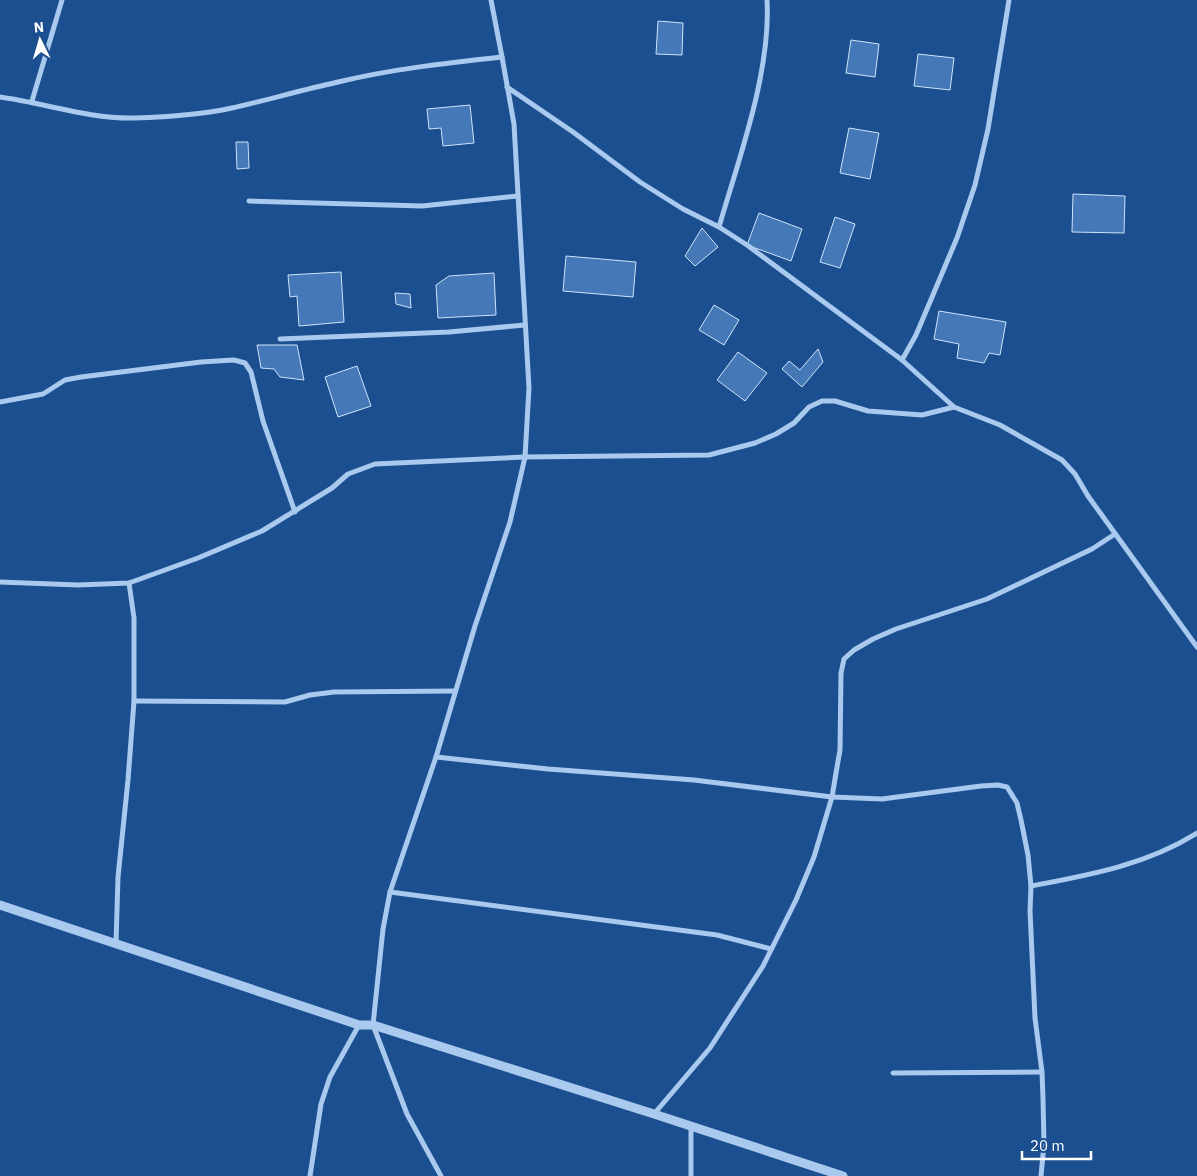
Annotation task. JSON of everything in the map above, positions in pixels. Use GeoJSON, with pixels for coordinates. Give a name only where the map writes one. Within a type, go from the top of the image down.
{"type":"FeatureCollection","features":[{"type":"Feature","properties":{"kind":"street"},"geometry":{"type":"LineString","coordinates":[[32,101],[62,0]]}},
{"type":"Feature","properties":{"kind":"street"},"geometry":{"type":"LineString","coordinates":[[441,1176],[407,1114],[372,1026],[383,929],[390,892],[436,757],[475,626],[510,522],[525,457],[529,388],[514,124],[491,0]]}},
{"type":"Feature","properties":{"kind":"street"},"geometry":{"type":"LineString","coordinates":[[719,226],[761,73],[767,32],[767,0]]}},
{"type":"Feature","properties":{"kind":"street"},"geometry":{"type":"LineString","coordinates":[[902,360],[916,335],[957,238],[975,185],[988,129],[1009,0]]}},
{"type":"Feature","properties":{"kind":"street"},"geometry":{"type":"LineString","coordinates":[[0,97],[32,101],[81,113],[132,118],[186,116],[231,108],[358,78],[423,66],[502,57]]}},
{"type":"Feature","properties":{"kind":"street"},"geometry":{"type":"LineString","coordinates":[[507,87],[573,132],[640,182],[683,209],[719,226],[794,279],[902,360],[954,408],[1000,424],[1062,460],[1075,474],[1088,496],[1197,647]]}},
{"type":"Feature","properties":{"kind":"street"},"geometry":{"type":"LineString","coordinates":[[249,201],[422,206],[518,196]]}},
{"type":"Feature","properties":{"kind":"street"},"geometry":{"type":"LineString","coordinates":[[280,339],[449,332],[525,325]]}},
{"type":"Feature","properties":{"kind":"street"},"geometry":{"type":"LineString","coordinates":[[0,402],[43,394],[65,380],[81,377],[201,362],[234,360],[245,363],[251,372],[263,421],[294,512]]}},
{"type":"Feature","properties":{"kind":"street"},"geometry":{"type":"LineString","coordinates":[[0,582],[78,585],[129,583],[198,558],[262,531],[332,488],[348,474],[375,464],[525,457],[709,455],[755,443],[776,434],[794,423],[809,408],[822,401],[834,401],[868,411],[922,415],[954,408]]}},
{"type":"Feature","properties":{"kind":"street"},"geometry":{"type":"LineString","coordinates":[[654,1114],[710,1048],[763,966],[796,900],[814,857],[832,796],[840,750],[841,674],[844,659],[854,650],[896,629],[987,599],[1092,549],[1115,534]]}},
{"type":"Feature","properties":{"kind":"street"},"geometry":{"type":"LineString","coordinates":[[116,943],[118,877],[134,701],[134,618],[129,583]]}},
{"type":"Feature","properties":{"kind":"street"},"geometry":{"type":"LineString","coordinates":[[134,701],[285,702],[310,695],[334,692],[455,691]]}},
{"type":"Feature","properties":{"kind":"street"},"geometry":{"type":"LineString","coordinates":[[436,757],[558,770],[694,780],[832,796],[882,799],[980,786],[998,785],[1007,787],[1017,803],[1028,855],[1031,886],[1030,911],[1035,1018],[1042,1072],[1044,1144],[1041,1176]]}},
{"type":"Feature","properties":{"kind":"street"},"geometry":{"type":"LineString","coordinates":[[1031,886],[1114,869],[1176,846],[1197,833]]}},
{"type":"Feature","properties":{"kind":"street"},"geometry":{"type":"LineString","coordinates":[[390,892],[717,935],[772,949]]}},
{"type":"Feature","properties":{"kind":"street"},"geometry":{"type":"LineString","coordinates":[[0,904],[358,1025],[372,1026],[654,1114],[843,1176]]}},
{"type":"Feature","properties":{"kind":"street"},"geometry":{"type":"LineString","coordinates":[[310,1176],[321,1104],[330,1077],[358,1025]]}},
{"type":"Feature","properties":{"kind":"street"},"geometry":{"type":"LineString","coordinates":[[893,1073],[1042,1072]]}},
{"type":"Feature","properties":{"kind":"street"},"geometry":{"type":"LineString","coordinates":[[691,1126],[691,1176]]}},
{"type":"Feature","properties":{"kind":"building"},"geometry":{"type":"Polygon","coordinates":[[[658,21],[683,23],[682,55],[656,54],[658,21]]]}},
{"type":"Feature","properties":{"kind":"building"},"geometry":{"type":"Polygon","coordinates":[[[851,40],[879,44],[875,77],[846,73],[851,40]]]}},
{"type":"Feature","properties":{"kind":"building"},"geometry":{"type":"Polygon","coordinates":[[[918,54],[954,58],[950,90],[914,86],[918,54]]]}},
{"type":"Feature","properties":{"kind":"building"},"geometry":{"type":"Polygon","coordinates":[[[470,105],[474,143],[443,146],[441,128],[429,129],[427,109],[470,105]]]}},
{"type":"Feature","properties":{"kind":"building"},"geometry":{"type":"Polygon","coordinates":[[[849,128],[879,133],[870,179],[840,173],[849,128]]]}},
{"type":"Feature","properties":{"kind":"building"},"geometry":{"type":"Polygon","coordinates":[[[236,142],[248,142],[249,168],[237,169],[236,142]]]}},
{"type":"Feature","properties":{"kind":"building"},"geometry":{"type":"Polygon","coordinates":[[[1073,194],[1125,196],[1124,233],[1072,232],[1073,194]]]}},
{"type":"Feature","properties":{"kind":"building"},"geometry":{"type":"Polygon","coordinates":[[[759,213],[802,229],[791,261],[747,245],[759,213]]]}},
{"type":"Feature","properties":{"kind":"building"},"geometry":{"type":"Polygon","coordinates":[[[835,217],[855,224],[840,268],[820,262],[835,217]]]}},
{"type":"Feature","properties":{"kind":"building"},"geometry":{"type":"Polygon","coordinates":[[[702,228],[718,247],[695,266],[685,256],[702,228]]]}},
{"type":"Feature","properties":{"kind":"building"},"geometry":{"type":"Polygon","coordinates":[[[566,256],[636,262],[633,297],[563,291],[566,256]]]}},
{"type":"Feature","properties":{"kind":"building"},"geometry":{"type":"Polygon","coordinates":[[[341,272],[344,322],[299,326],[297,296],[290,297],[288,275],[341,272]]]}},
{"type":"Feature","properties":{"kind":"building"},"geometry":{"type":"Polygon","coordinates":[[[494,273],[496,315],[438,318],[436,285],[449,276],[494,273]]]}},
{"type":"Feature","properties":{"kind":"building"},"geometry":{"type":"Polygon","coordinates":[[[395,293],[410,294],[411,308],[396,304],[395,293]]]}},
{"type":"Feature","properties":{"kind":"building"},"geometry":{"type":"Polygon","coordinates":[[[714,305],[739,320],[724,345],[699,330],[714,305]]]}},
{"type":"Feature","properties":{"kind":"building"},"geometry":{"type":"Polygon","coordinates":[[[939,311],[1006,322],[1000,355],[989,353],[984,363],[957,358],[959,344],[934,339],[939,311]]]}},
{"type":"Feature","properties":{"kind":"building"},"geometry":{"type":"Polygon","coordinates":[[[257,345],[297,345],[304,380],[280,377],[274,369],[261,368],[257,345]]]}},
{"type":"Feature","properties":{"kind":"building"},"geometry":{"type":"Polygon","coordinates":[[[818,349],[823,362],[802,387],[782,369],[789,361],[800,370],[818,349]]]}},
{"type":"Feature","properties":{"kind":"building"},"geometry":{"type":"Polygon","coordinates":[[[738,352],[767,373],[745,401],[717,380],[738,352]]]}},
{"type":"Feature","properties":{"kind":"building"},"geometry":{"type":"Polygon","coordinates":[[[357,366],[371,406],[338,417],[325,377],[357,366]]]}}]}
